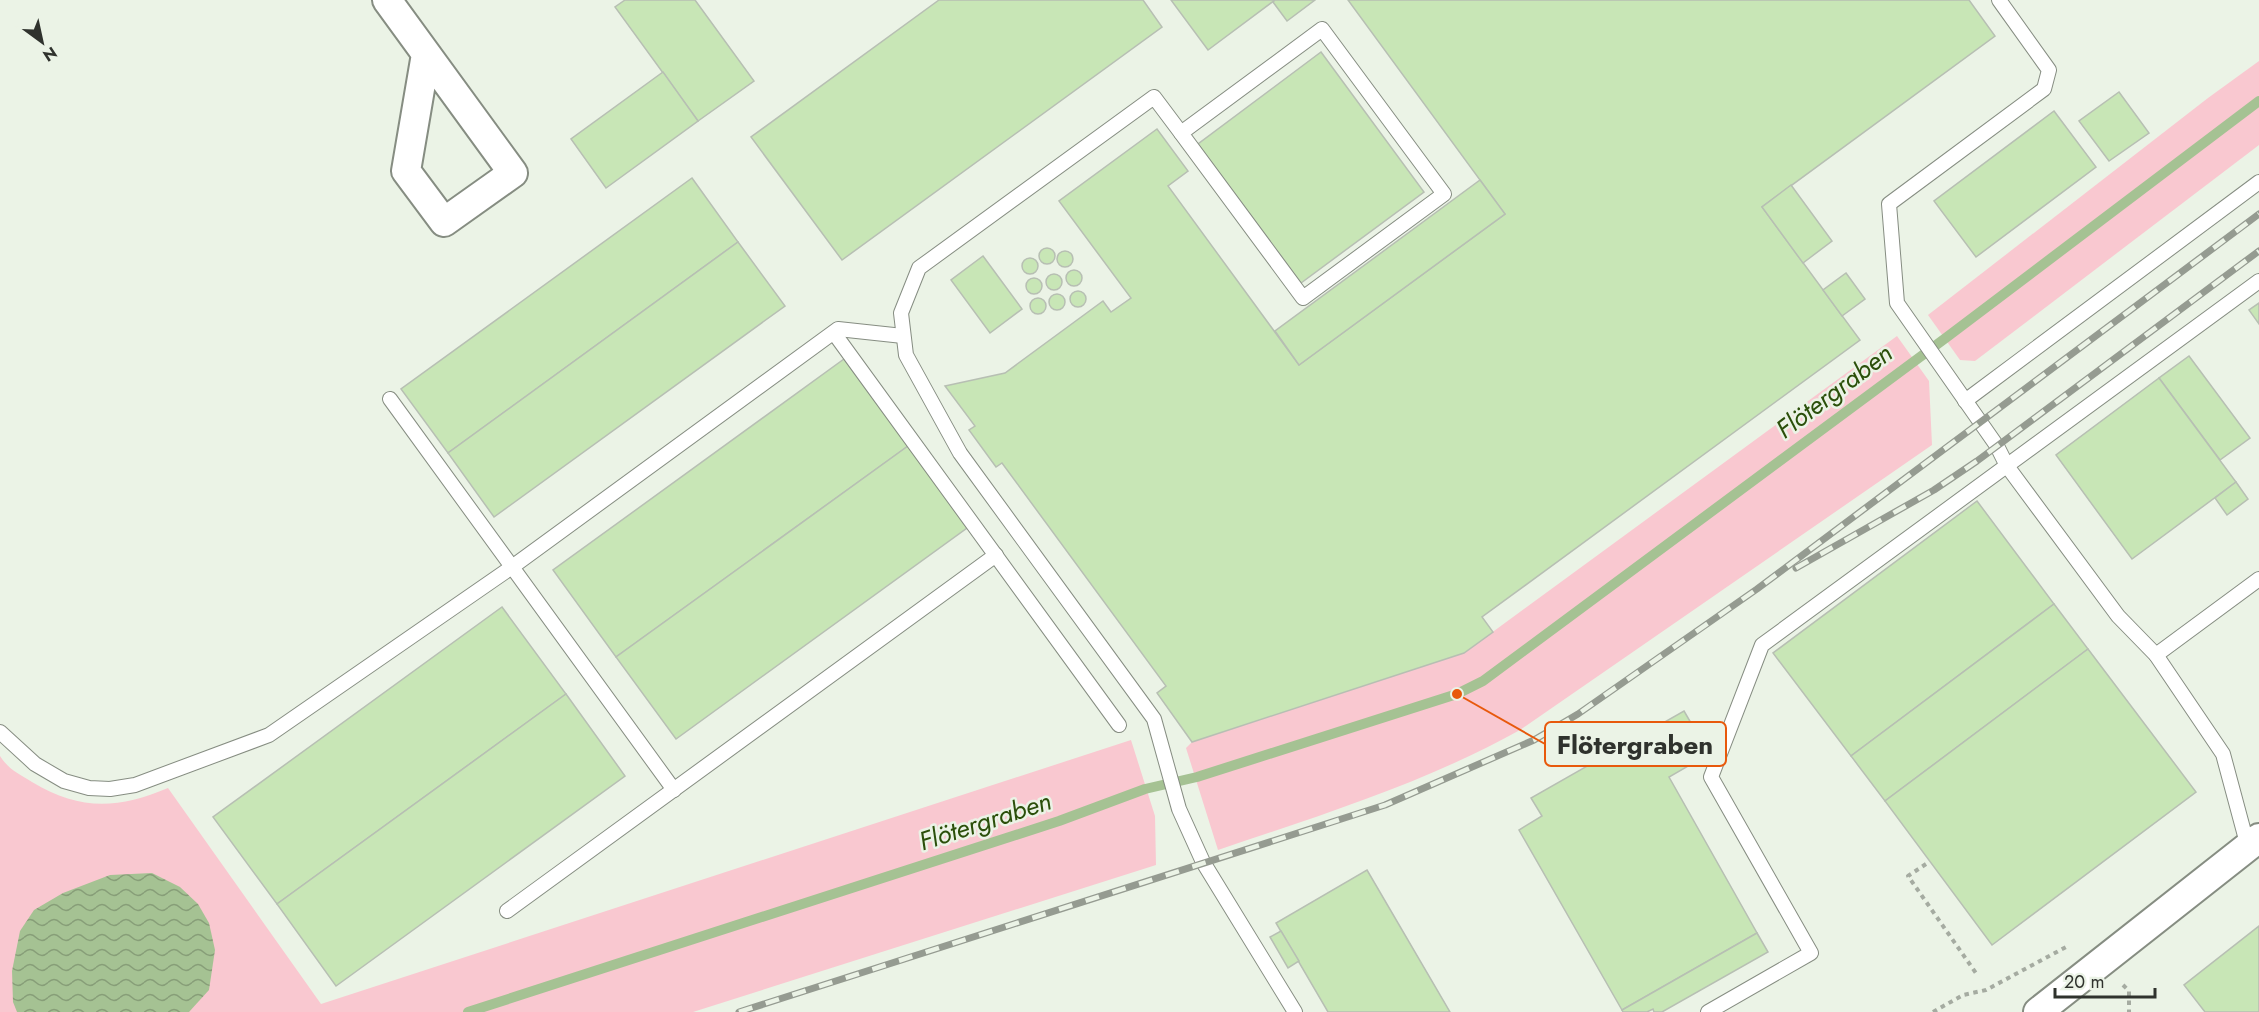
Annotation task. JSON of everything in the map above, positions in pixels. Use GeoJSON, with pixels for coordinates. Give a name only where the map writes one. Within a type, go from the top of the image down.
{"type":"FeatureCollection","features":[{"type":"Feature","properties":{"kind":"street"},"geometry":{"type":"LineString","coordinates":[[387,0],[513,172],[444,222],[406,171],[426,54]]}},
{"type":"Feature","properties":{"kind":"street"},"geometry":{"type":"LineString","coordinates":[[2043,1011],[2254,843]]}},
{"type":"Feature","properties":{"kind":"lane"},"geometry":{"type":"LineString","coordinates":[[1999,0],[2049,70],[2044,89],[1889,204],[1898,303],[2007,466],[2118,616],[2156,655],[2223,754],[2254,843]]}},
{"type":"Feature","properties":{"kind":"lane"},"geometry":{"type":"LineString","coordinates":[[1181,133],[1322,29],[1444,194],[1303,298],[1154,97],[919,268],[901,313],[903,336],[906,355],[960,453],[1154,719],[1179,809],[1203,862],[1295,1012]]}},
{"type":"Feature","properties":{"kind":"lane"},"geometry":{"type":"LineString","coordinates":[[1965,400],[2259,182]]}},
{"type":"Feature","properties":{"kind":"lane"},"geometry":{"type":"LineString","coordinates":[[1708,1012],[1811,953],[1711,777],[1762,645],[2259,281]]}},
{"type":"Feature","properties":{"kind":"lane"},"geometry":{"type":"LineString","coordinates":[[0,732],[35,764],[64,781],[89,788],[110,789],[135,785],[269,735],[512,567],[838,329],[903,336]]}},
{"type":"Feature","properties":{"kind":"lane"},"geometry":{"type":"LineString","coordinates":[[834,333],[1119,725]]}},
{"type":"Feature","properties":{"kind":"lane"},"geometry":{"type":"LineString","coordinates":[[390,399],[674,790]]}},
{"type":"Feature","properties":{"kind":"lane"},"geometry":{"type":"LineString","coordinates":[[507,910],[996,555]]}},
{"type":"Feature","properties":{"kind":"lane"},"geometry":{"type":"LineString","coordinates":[[2156,655],[2259,579]]}},
{"type":"Feature","properties":{"kind":"path"},"geometry":{"type":"LineString","coordinates":[[1926,864],[1908,876],[1978,976]]}},
{"type":"Feature","properties":{"kind":"path"},"geometry":{"type":"LineString","coordinates":[[1933,1012],[1963,994],[1986,990],[2056,951],[2077,944],[2086,943],[2092,947],[2103,962]]}},
{"type":"Feature","properties":{"kind":"shaded area"},"geometry":{"type":"Polygon","coordinates":[[[2259,61],[2259,145],[1975,361],[1960,360],[1928,315],[2259,61]]]}},
{"type":"Feature","properties":{"kind":"shaded area"},"geometry":{"type":"Polygon","coordinates":[[[1897,336],[1929,381],[1932,445],[1520,730],[1410,782],[1334,811],[1218,850],[1186,748],[1192,742],[1464,653],[1897,336]]]}},
{"type":"Feature","properties":{"kind":"shaded area"},"geometry":{"type":"Polygon","coordinates":[[[1131,740],[1155,816],[1156,865],[693,1012],[0,1012],[0,756],[10,768],[32,782],[66,798],[83,802],[116,803],[168,788],[321,1004],[1131,740]]]}},
{"type":"Feature","properties":{"kind":"water"},"geometry":{"type":"Polygon","coordinates":[[[152,873],[180,887],[198,904],[209,923],[215,950],[209,990],[189,1012],[17,1012],[13,1002],[12,971],[20,931],[34,910],[63,893],[110,875],[152,873]]]}},
{"type":"Feature","properties":{"kind":"building"},"geometry":{"type":"Polygon","coordinates":[[[625,0],[695,0],[754,81],[698,121],[615,7],[625,0]]]}},
{"type":"Feature","properties":{"kind":"building"},"geometry":{"type":"Polygon","coordinates":[[[939,0],[1143,0],[1162,27],[842,260],[751,137],[939,0]]]}},
{"type":"Feature","properties":{"kind":"building"},"geometry":{"type":"Polygon","coordinates":[[[1171,0],[1275,0],[1208,50],[1171,0]]]}},
{"type":"Feature","properties":{"kind":"building"},"geometry":{"type":"Polygon","coordinates":[[[1275,0],[1315,0],[1287,21],[1273,2],[1275,0]]]}},
{"type":"Feature","properties":{"kind":"building"},"geometry":{"type":"Polygon","coordinates":[[[1348,0],[1969,0],[1995,36],[1762,207],[1860,340],[1482,617],[1493,632],[1464,653],[1192,742],[1157,693],[1166,686],[1002,463],[996,467],[969,430],[975,426],[945,386],[1005,373],[1103,301],[1111,312],[1131,298],[1059,201],[1157,129],[1188,171],[1168,186],[1299,365],[1505,214],[1348,0]]]}},
{"type":"Feature","properties":{"kind":"building"},"geometry":{"type":"Polygon","coordinates":[[[1321,52],[1424,192],[1301,283],[1198,144],[1321,52]]]}},
{"type":"Feature","properties":{"kind":"building"},"geometry":{"type":"Polygon","coordinates":[[[663,72],[698,121],[606,188],[571,139],[663,72]]]}},
{"type":"Feature","properties":{"kind":"building"},"geometry":{"type":"Polygon","coordinates":[[[2119,92],[2149,133],[2109,161],[2079,121],[2119,92]]]}},
{"type":"Feature","properties":{"kind":"building"},"geometry":{"type":"Polygon","coordinates":[[[2054,111],[2096,167],[1976,257],[1934,201],[2054,111]]]}},
{"type":"Feature","properties":{"kind":"building"},"geometry":{"type":"Polygon","coordinates":[[[692,178],[738,242],[448,453],[401,389],[692,178]]]}},
{"type":"Feature","properties":{"kind":"building"},"geometry":{"type":"Polygon","coordinates":[[[1480,180],[1505,214],[1299,365],[1275,331],[1480,180]]]}},
{"type":"Feature","properties":{"kind":"building"},"geometry":{"type":"Polygon","coordinates":[[[1791,185],[1832,241],[1803,263],[1762,207],[1791,185]]]}},
{"type":"Feature","properties":{"kind":"building"},"geometry":{"type":"Polygon","coordinates":[[[738,242],[785,306],[494,517],[448,453],[738,242]]]}},
{"type":"Feature","properties":{"kind":"building"},"geometry":{"type":"Polygon","coordinates":[[[1047,248],[1055,256],[1047,264],[1039,256],[1047,248]]]}},
{"type":"Feature","properties":{"kind":"building"},"geometry":{"type":"Polygon","coordinates":[[[1065,251],[1073,259],[1065,267],[1057,259],[1065,251]]]}},
{"type":"Feature","properties":{"kind":"building"},"geometry":{"type":"Polygon","coordinates":[[[983,256],[1022,309],[990,333],[951,280],[983,256]]]}},
{"type":"Feature","properties":{"kind":"building"},"geometry":{"type":"Polygon","coordinates":[[[1030,258],[1036,260],[1038,266],[1036,272],[1030,274],[1024,272],[1022,266],[1024,260],[1030,258]]]}},
{"type":"Feature","properties":{"kind":"building"},"geometry":{"type":"Polygon","coordinates":[[[1074,270],[1080,272],[1082,278],[1080,284],[1074,286],[1068,284],[1066,278],[1068,272],[1074,270]]]}},
{"type":"Feature","properties":{"kind":"building"},"geometry":{"type":"Polygon","coordinates":[[[1846,273],[1865,299],[1842,316],[1823,290],[1846,273]]]}},
{"type":"Feature","properties":{"kind":"building"},"geometry":{"type":"Polygon","coordinates":[[[1054,274],[1062,282],[1054,290],[1046,282],[1054,274]]]}},
{"type":"Feature","properties":{"kind":"building"},"geometry":{"type":"Polygon","coordinates":[[[1034,278],[1042,286],[1034,294],[1026,286],[1034,278]]]}},
{"type":"Feature","properties":{"kind":"building"},"geometry":{"type":"Polygon","coordinates":[[[1078,291],[1086,299],[1078,307],[1070,299],[1078,291]]]}},
{"type":"Feature","properties":{"kind":"building"},"geometry":{"type":"Polygon","coordinates":[[[1057,294],[1065,302],[1057,310],[1049,302],[1057,294]]]}},
{"type":"Feature","properties":{"kind":"building"},"geometry":{"type":"Polygon","coordinates":[[[1038,298],[1046,306],[1038,314],[1030,306],[1038,298]]]}},
{"type":"Feature","properties":{"kind":"building"},"geometry":{"type":"Polygon","coordinates":[[[2259,303],[2259,324],[2249,310],[2259,303]]]}},
{"type":"Feature","properties":{"kind":"building"},"geometry":{"type":"Polygon","coordinates":[[[2189,356],[2250,438],[2220,460],[2159,378],[2189,356]]]}},
{"type":"Feature","properties":{"kind":"building"},"geometry":{"type":"Polygon","coordinates":[[[844,359],[908,446],[616,657],[553,570],[844,359]]]}},
{"type":"Feature","properties":{"kind":"building"},"geometry":{"type":"Polygon","coordinates":[[[2159,378],[2236,482],[2132,559],[2056,455],[2159,378]]]}},
{"type":"Feature","properties":{"kind":"building"},"geometry":{"type":"Polygon","coordinates":[[[908,446],[967,528],[676,739],[616,657],[908,446]]]}},
{"type":"Feature","properties":{"kind":"building"},"geometry":{"type":"Polygon","coordinates":[[[2236,482],[2248,499],[2227,515],[2215,498],[2236,482]]]}},
{"type":"Feature","properties":{"kind":"building"},"geometry":{"type":"Polygon","coordinates":[[[1977,501],[2054,604],[1851,756],[1773,653],[1977,501]]]}},
{"type":"Feature","properties":{"kind":"building"},"geometry":{"type":"Polygon","coordinates":[[[2054,604],[2088,649],[1885,801],[1851,756],[2054,604]]]}},
{"type":"Feature","properties":{"kind":"building"},"geometry":{"type":"Polygon","coordinates":[[[502,607],[566,694],[277,904],[213,817],[502,607]]]}},
{"type":"Feature","properties":{"kind":"building"},"geometry":{"type":"Polygon","coordinates":[[[2088,649],[2196,792],[1992,945],[1885,801],[2088,649]]]}},
{"type":"Feature","properties":{"kind":"building"},"geometry":{"type":"Polygon","coordinates":[[[566,694],[625,776],[336,986],[277,904],[566,694]]]}},
{"type":"Feature","properties":{"kind":"building"},"geometry":{"type":"Polygon","coordinates":[[[1684,711],[1709,754],[1669,777],[1757,933],[1622,1010],[1519,830],[1542,816],[1531,798],[1684,711]]]}},
{"type":"Feature","properties":{"kind":"building"},"geometry":{"type":"Polygon","coordinates":[[[1367,870],[1450,1012],[1328,1012],[1276,923],[1367,870]]]}},
{"type":"Feature","properties":{"kind":"building"},"geometry":{"type":"Polygon","coordinates":[[[2259,926],[2259,1012],[2205,1012],[2184,985],[2259,926]]]}},
{"type":"Feature","properties":{"kind":"building"},"geometry":{"type":"Polygon","coordinates":[[[1281,931],[1299,961],[1288,968],[1270,937],[1281,931]]]}},
{"type":"Feature","properties":{"kind":"building"},"geometry":{"type":"Polygon","coordinates":[[[1757,933],[1768,952],[1662,1012],[1654,1012],[1653,1009],[1647,1012],[1623,1012],[1622,1010],[1757,933]]]}},
{"type":"Feature","properties":{"kind":"waterway","name":"Flötergraben"},"geometry":{"type":"LineString","coordinates":[[468,1012],[1059,821],[1145,789],[1197,777],[1457,694],[1483,681],[1947,337],[2259,101]]}},
{"type":"Feature","properties":{"kind":"railway"},"geometry":{"type":"LineString","coordinates":[[739,1012],[1385,805],[1534,740],[1578,714],[1757,589],[2259,214]]}},
{"type":"Feature","properties":{"kind":"railway"},"geometry":{"type":"LineString","coordinates":[[1796,568],[1934,490],[1977,461],[2259,251]]}},
{"type":"Feature","properties":{"kind":"place","name":"Flötergraben"},"geometry":{"type":"Point","coordinates":[1457,694]}}]}
